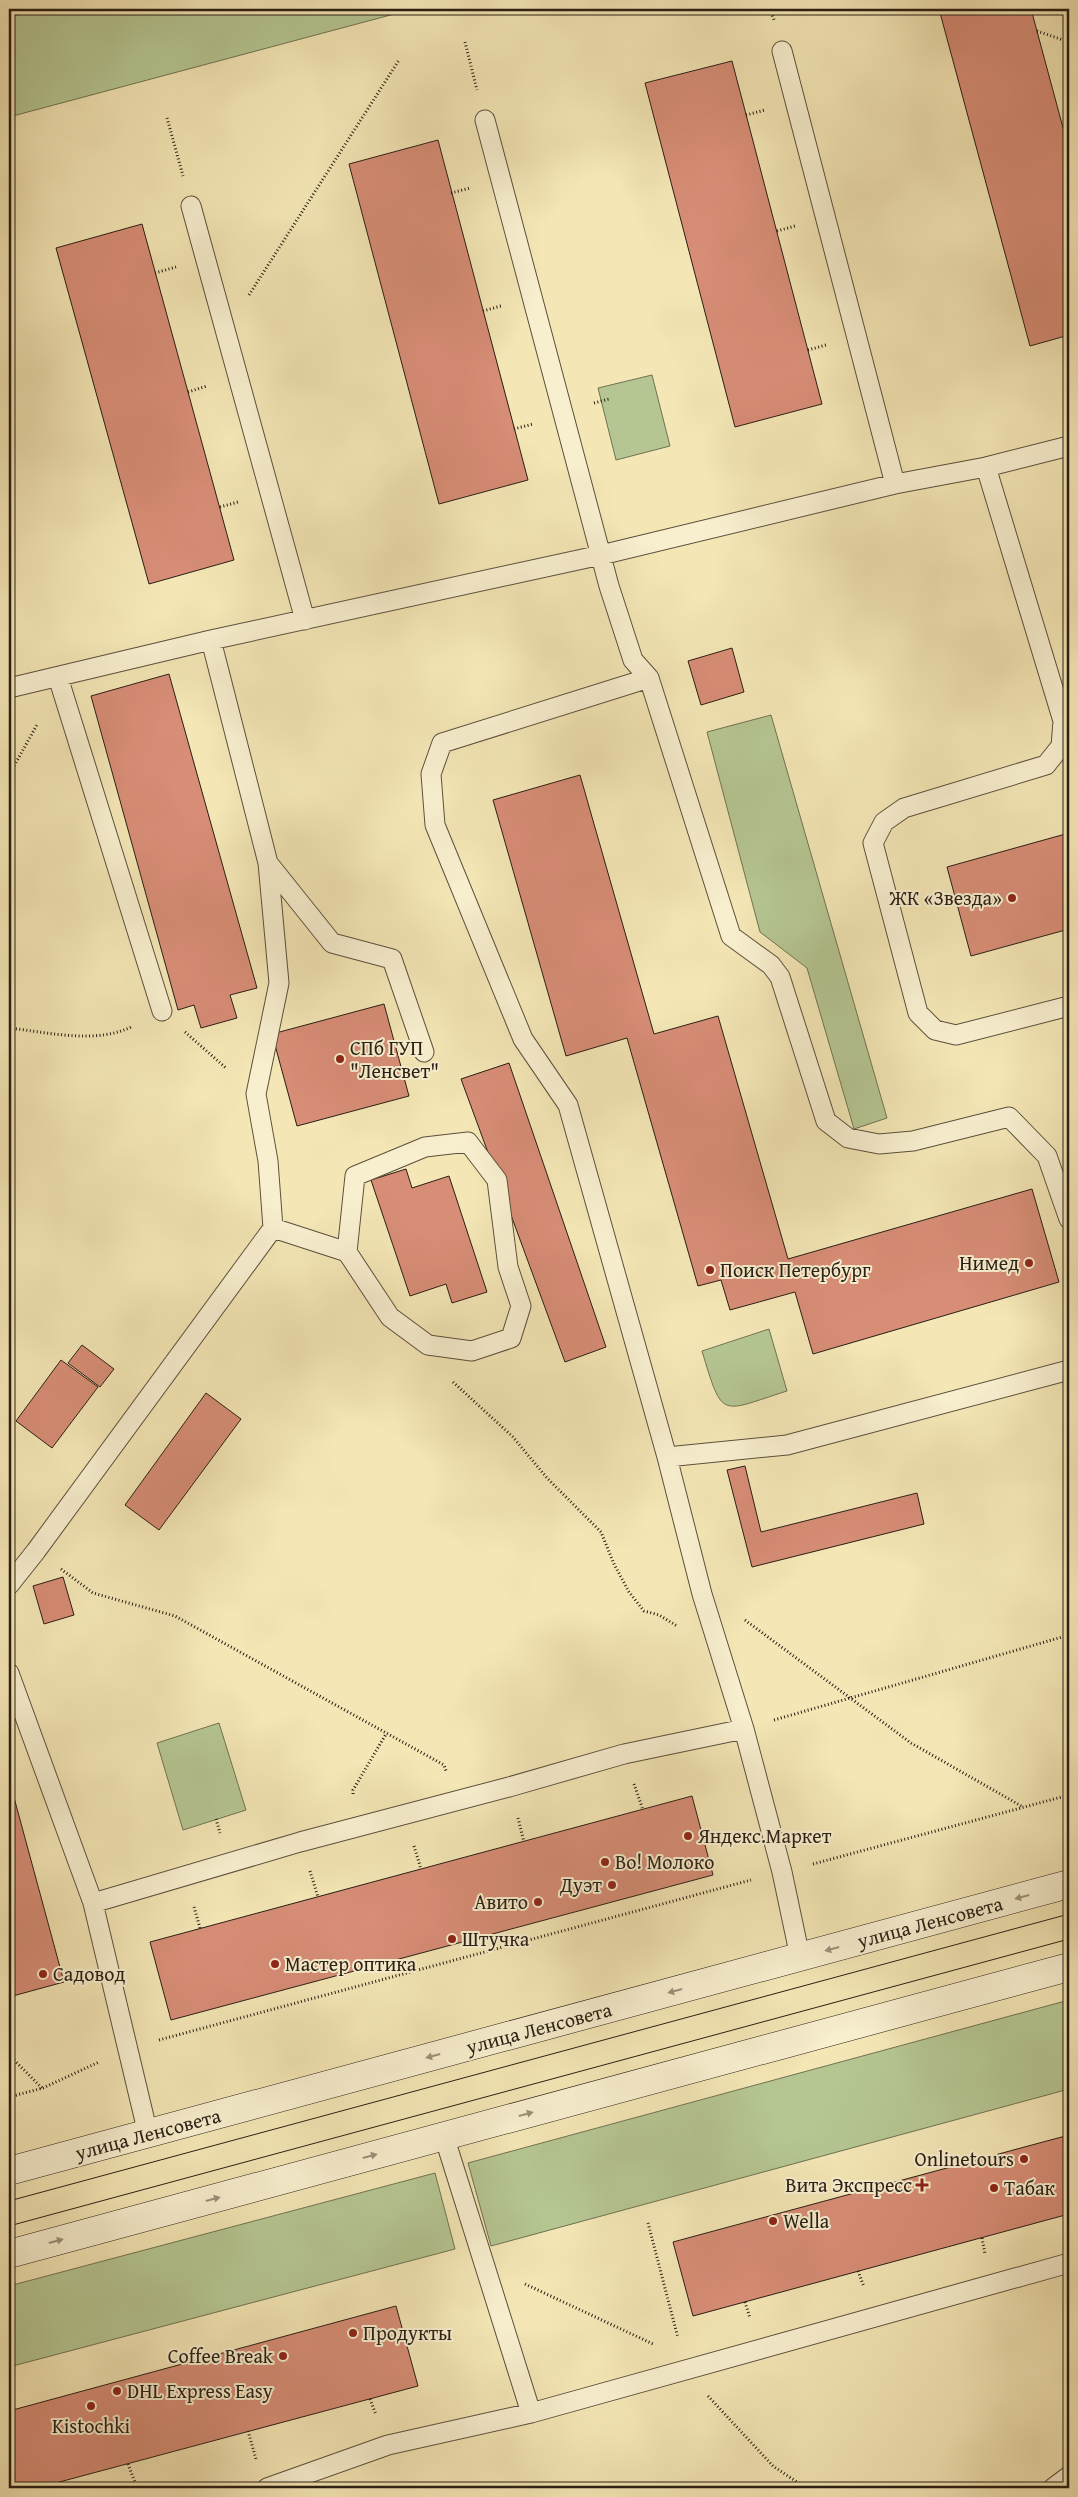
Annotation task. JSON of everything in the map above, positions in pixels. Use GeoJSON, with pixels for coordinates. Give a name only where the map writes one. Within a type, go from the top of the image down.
{"type":"FeatureCollection","features":[{"type":"Feature","properties":{"kind":"street","name":"улица Ленсовета"},"geometry":{"type":"LineString","coordinates":[[9,2171],[1069,1884]]}},
{"type":"Feature","properties":{"kind":"street"},"geometry":{"type":"LineString","coordinates":[[9,2254],[1069,1967]]}},
{"type":"Feature","properties":{"kind":"lane"},"geometry":{"type":"LineString","coordinates":[[782,51],[895,484]]}},
{"type":"Feature","properties":{"kind":"lane"},"geometry":{"type":"LineString","coordinates":[[485,120],[600,555],[633,660],[649,678],[730,936],[771,965],[780,977],[826,1121],[848,1138],[879,1144],[913,1141],[1009,1117],[1047,1156],[1069,1219]]}},
{"type":"Feature","properties":{"kind":"lane"},"geometry":{"type":"LineString","coordinates":[[191,206],[306,620]]}},
{"type":"Feature","properties":{"kind":"lane"},"geometry":{"type":"LineString","coordinates":[[9,688],[59,680],[211,640],[600,555],[895,484],[986,467],[1069,446]]}},
{"type":"Feature","properties":{"kind":"lane"},"geometry":{"type":"LineString","coordinates":[[986,467],[1063,721],[1061,746],[1046,765],[904,808],[884,822],[873,843],[918,1013],[934,1030],[956,1035],[1069,1006]]}},
{"type":"Feature","properties":{"kind":"lane"},"geometry":{"type":"LineString","coordinates":[[9,1585],[36,1551],[272,1228],[268,1161],[256,1094],[279,983],[268,863],[211,640]]}},
{"type":"Feature","properties":{"kind":"lane"},"geometry":{"type":"LineString","coordinates":[[649,678],[442,742],[431,774],[435,825],[523,1039],[568,1105],[667,1457],[705,1605],[744,1729],[782,1872],[800,1957]]}},
{"type":"Feature","properties":{"kind":"lane"},"geometry":{"type":"LineString","coordinates":[[59,680],[162,1011]]}},
{"type":"Feature","properties":{"kind":"lane"},"geometry":{"type":"LineString","coordinates":[[268,863],[332,943],[392,959],[424,1052]]}},
{"type":"Feature","properties":{"kind":"lane"},"geometry":{"type":"LineString","coordinates":[[272,1228],[347,1252],[390,1317],[428,1345],[472,1351],[511,1338],[521,1306],[508,1266],[497,1180],[468,1142],[425,1147],[355,1176],[347,1252]]}},
{"type":"Feature","properties":{"kind":"lane"},"geometry":{"type":"LineString","coordinates":[[667,1457],[787,1445],[1069,1370]]}},
{"type":"Feature","properties":{"kind":"lane"},"geometry":{"type":"LineString","coordinates":[[9,1673],[94,1903],[148,2134]]}},
{"type":"Feature","properties":{"kind":"lane"},"geometry":{"type":"LineString","coordinates":[[94,1903],[300,1842],[624,1754],[744,1729]]}},
{"type":"Feature","properties":{"kind":"lane"},"geometry":{"type":"LineString","coordinates":[[444,2136],[531,2413]]}},
{"type":"Feature","properties":{"kind":"lane"},"geometry":{"type":"LineString","coordinates":[[267,2488],[388,2445],[531,2413],[689,2365],[1069,2263]]}},
{"type":"Feature","properties":{"kind":"lane"},"geometry":{"type":"LineString","coordinates":[[1053,2488],[1069,2476]]}},
{"type":"Feature","properties":{"kind":"path"},"geometry":{"type":"LineString","coordinates":[[1037,31],[1069,42]]}},
{"type":"Feature","properties":{"kind":"path"},"geometry":{"type":"LineString","coordinates":[[465,42],[485,120]]}},
{"type":"Feature","properties":{"kind":"path"},"geometry":{"type":"LineString","coordinates":[[226,331],[399,60]]}},
{"type":"Feature","properties":{"kind":"path"},"geometry":{"type":"LineString","coordinates":[[167,118],[191,206]]}},
{"type":"Feature","properties":{"kind":"path"},"geometry":{"type":"LineString","coordinates":[[9,775],[59,680]]}},
{"type":"Feature","properties":{"kind":"path"},"geometry":{"type":"LineString","coordinates":[[9,1028],[86,1036],[125,1030],[162,1011],[256,1094]]}},
{"type":"Feature","properties":{"kind":"path"},"geometry":{"type":"LineString","coordinates":[[428,1345],[458,1388],[513,1437],[547,1478],[601,1532],[614,1564],[629,1592],[644,1611],[659,1615],[719,1650]]}},
{"type":"Feature","properties":{"kind":"path"},"geometry":{"type":"LineString","coordinates":[[36,1551],[93,1593],[175,1616],[444,1765],[455,1801]]}},
{"type":"Feature","properties":{"kind":"path"},"geometry":{"type":"LineString","coordinates":[[705,1605],[734,1611],[911,1743],[1023,1807]]}},
{"type":"Feature","properties":{"kind":"path"},"geometry":{"type":"LineString","coordinates":[[744,1729],[1069,1635]]}},
{"type":"Feature","properties":{"kind":"path"},"geometry":{"type":"LineString","coordinates":[[359,1827],[353,1790],[386,1734]]}},
{"type":"Feature","properties":{"kind":"path"},"geometry":{"type":"LineString","coordinates":[[9,2096],[43,2088],[127,2049],[1069,1795]]}},
{"type":"Feature","properties":{"kind":"path"},"geometry":{"type":"LineString","coordinates":[[9,2055],[43,2088]]}},
{"type":"Feature","properties":{"kind":"path"},"geometry":{"type":"LineString","coordinates":[[648,2223],[689,2365],[703,2391],[773,2466],[806,2488]]}},
{"type":"Feature","properties":{"kind":"path"},"geometry":{"type":"LineString","coordinates":[[484,2265],[689,2365]]}},
{"type":"Feature","properties":{"kind":"path"},"geometry":{"type":"LineString","coordinates":[[128,2464],[136,2488]]}},
{"type":"Feature","properties":{"kind":"green space"},"geometry":{"type":"Polygon","coordinates":[[[41,9],[413,9],[9,117],[9,17],[41,9]]]}},
{"type":"Feature","properties":{"kind":"green space"},"geometry":{"type":"Polygon","coordinates":[[[652,375],[670,446],[616,460],[598,388],[652,375]]]}},
{"type":"Feature","properties":{"kind":"green space"},"geometry":{"type":"Polygon","coordinates":[[[771,715],[887,1118],[854,1129],[807,968],[760,932],[707,732],[771,715]]]}},
{"type":"Feature","properties":{"kind":"green space"},"geometry":{"type":"Polygon","coordinates":[[[769,1329],[787,1391],[736,1406],[727,1405],[720,1400],[715,1390],[702,1351],[769,1329]]]}},
{"type":"Feature","properties":{"kind":"green space"},"geometry":{"type":"Polygon","coordinates":[[[219,1723],[246,1810],[183,1830],[157,1743],[219,1723]]]}},
{"type":"Feature","properties":{"kind":"green space"},"geometry":{"type":"Polygon","coordinates":[[[1069,2000],[1069,2089],[491,2246],[468,2163],[1069,2000]]]}},
{"type":"Feature","properties":{"kind":"green space"},"geometry":{"type":"Polygon","coordinates":[[[435,2173],[455,2249],[9,2367],[9,2286],[435,2173]]]}},
{"type":"Feature","properties":{"kind":"building"},"geometry":{"type":"Polygon","coordinates":[[[939,9],[1031,9],[1069,150],[1069,335],[1030,346],[939,9]]]}},
{"type":"Feature","properties":{"kind":"building"},"geometry":{"type":"Polygon","coordinates":[[[732,61],[822,404],[735,427],[645,83],[732,61]]]}},
{"type":"Feature","properties":{"kind":"building"},"geometry":{"type":"Polygon","coordinates":[[[438,140],[528,480],[439,504],[349,164],[438,140]]]}},
{"type":"Feature","properties":{"kind":"building"},"geometry":{"type":"Polygon","coordinates":[[[142,224],[234,560],[149,584],[56,248],[142,224]]]}},
{"type":"Feature","properties":{"kind":"building"},"geometry":{"type":"Polygon","coordinates":[[[732,648],[744,692],[701,705],[688,661],[732,648]]]}},
{"type":"Feature","properties":{"kind":"building"},"geometry":{"type":"Polygon","coordinates":[[[169,674],[257,988],[230,995],[237,1018],[201,1028],[194,1005],[178,1010],[91,696],[169,674]]]}},
{"type":"Feature","properties":{"kind":"building"},"geometry":{"type":"Polygon","coordinates":[[[580,775],[654,1034],[718,1016],[788,1259],[1032,1189],[1059,1282],[813,1354],[795,1292],[730,1310],[721,1280],[698,1286],[627,1038],[566,1056],[493,800],[580,775]]]}},
{"type":"Feature","properties":{"kind":"building","name":"ЖК «Звезда»"},"geometry":{"type":"Polygon","coordinates":[[[1069,833],[1069,929],[971,956],[947,867],[1069,833]]]}},
{"type":"Feature","properties":{"kind":"building"},"geometry":{"type":"Polygon","coordinates":[[[384,1004],[409,1096],[297,1126],[272,1034],[384,1004]]]}},
{"type":"Feature","properties":{"kind":"building"},"geometry":{"type":"Polygon","coordinates":[[[509,1063],[606,1347],[565,1362],[461,1079],[509,1063]]]}},
{"type":"Feature","properties":{"kind":"building"},"geometry":{"type":"Polygon","coordinates":[[[406,1169],[412,1188],[449,1176],[487,1292],[452,1303],[446,1284],[410,1296],[371,1180],[406,1169]]]}},
{"type":"Feature","properties":{"kind":"building"},"geometry":{"type":"Polygon","coordinates":[[[82,1345],[114,1369],[100,1387],[68,1363],[82,1345]]]}},
{"type":"Feature","properties":{"kind":"building"},"geometry":{"type":"Polygon","coordinates":[[[61,1360],[98,1387],[52,1448],[16,1421],[61,1360]]]}},
{"type":"Feature","properties":{"kind":"building"},"geometry":{"type":"Polygon","coordinates":[[[206,1393],[241,1419],[159,1530],[125,1505],[206,1393]]]}},
{"type":"Feature","properties":{"kind":"building"},"geometry":{"type":"Polygon","coordinates":[[[745,1466],[761,1532],[917,1493],[924,1524],[752,1567],[727,1470],[745,1466]]]}},
{"type":"Feature","properties":{"kind":"building"},"geometry":{"type":"Polygon","coordinates":[[[63,1577],[74,1615],[44,1624],[33,1586],[63,1577]]]}},
{"type":"Feature","properties":{"kind":"building"},"geometry":{"type":"Polygon","coordinates":[[[9,1779],[64,1982],[9,1997],[9,1779]]]}},
{"type":"Feature","properties":{"kind":"building"},"geometry":{"type":"Polygon","coordinates":[[[692,1796],[713,1875],[171,2020],[150,1942],[692,1796]]]}},
{"type":"Feature","properties":{"kind":"building"},"geometry":{"type":"Polygon","coordinates":[[[1069,2135],[1069,2214],[693,2316],[673,2242],[1069,2135]]]}},
{"type":"Feature","properties":{"kind":"building"},"geometry":{"type":"Polygon","coordinates":[[[396,2306],[418,2386],[37,2488],[9,2488],[9,2411],[396,2306]]]}},
{"type":"Feature","properties":{"kind":"tram line"},"geometry":{"type":"LineString","coordinates":[[9,2201],[1069,1914]]}},
{"type":"Feature","properties":{"kind":"tram line"},"geometry":{"type":"LineString","coordinates":[[9,2226],[1069,1939]]}},
{"type":"Feature","properties":{"kind":"place","name":"ЖК «Звезда»"},"geometry":{"type":"Point","coordinates":[1012,898]}},
{"type":"Feature","properties":{"kind":"place","name":"СПб ГУП \"Ленсвет\""},"geometry":{"type":"Point","coordinates":[340,1059]}},
{"type":"Feature","properties":{"kind":"place","name":"Нимед"},"geometry":{"type":"Point","coordinates":[1029,1263]}},
{"type":"Feature","properties":{"kind":"place","name":"Поиск Петербург"},"geometry":{"type":"Point","coordinates":[710,1270]}},
{"type":"Feature","properties":{"kind":"place","name":"Яндекс.Маркет"},"geometry":{"type":"Point","coordinates":[688,1836]}},
{"type":"Feature","properties":{"kind":"place","name":"Во! Молоко"},"geometry":{"type":"Point","coordinates":[605,1862]}},
{"type":"Feature","properties":{"kind":"place","name":"Дуэт"},"geometry":{"type":"Point","coordinates":[612,1885]}},
{"type":"Feature","properties":{"kind":"place","name":"Авито"},"geometry":{"type":"Point","coordinates":[538,1902]}},
{"type":"Feature","properties":{"kind":"place","name":"Штучка"},"geometry":{"type":"Point","coordinates":[452,1939]}},
{"type":"Feature","properties":{"kind":"place","name":"Мастер оптика"},"geometry":{"type":"Point","coordinates":[275,1964]}},
{"type":"Feature","properties":{"kind":"place","name":"Садовод"},"geometry":{"type":"Point","coordinates":[43,1974]}},
{"type":"Feature","properties":{"kind":"place","name":"Onlinetours"},"geometry":{"type":"Point","coordinates":[1024,2159]}},
{"type":"Feature","properties":{"kind":"place","name":"Вита Экспресс"},"geometry":{"type":"Point","coordinates":[922,2185]}},
{"type":"Feature","properties":{"kind":"place","name":"Табак"},"geometry":{"type":"Point","coordinates":[994,2188]}},
{"type":"Feature","properties":{"kind":"place","name":"Wella"},"geometry":{"type":"Point","coordinates":[773,2221]}},
{"type":"Feature","properties":{"kind":"place","name":"Продукты"},"geometry":{"type":"Point","coordinates":[353,2333]}},
{"type":"Feature","properties":{"kind":"place","name":"Coffee Break"},"geometry":{"type":"Point","coordinates":[283,2356]}},
{"type":"Feature","properties":{"kind":"place","name":"DHL Express Easy"},"geometry":{"type":"Point","coordinates":[117,2391]}},
{"type":"Feature","properties":{"kind":"place","name":"Kistochki"},"geometry":{"type":"Point","coordinates":[91,2406]}}]}
